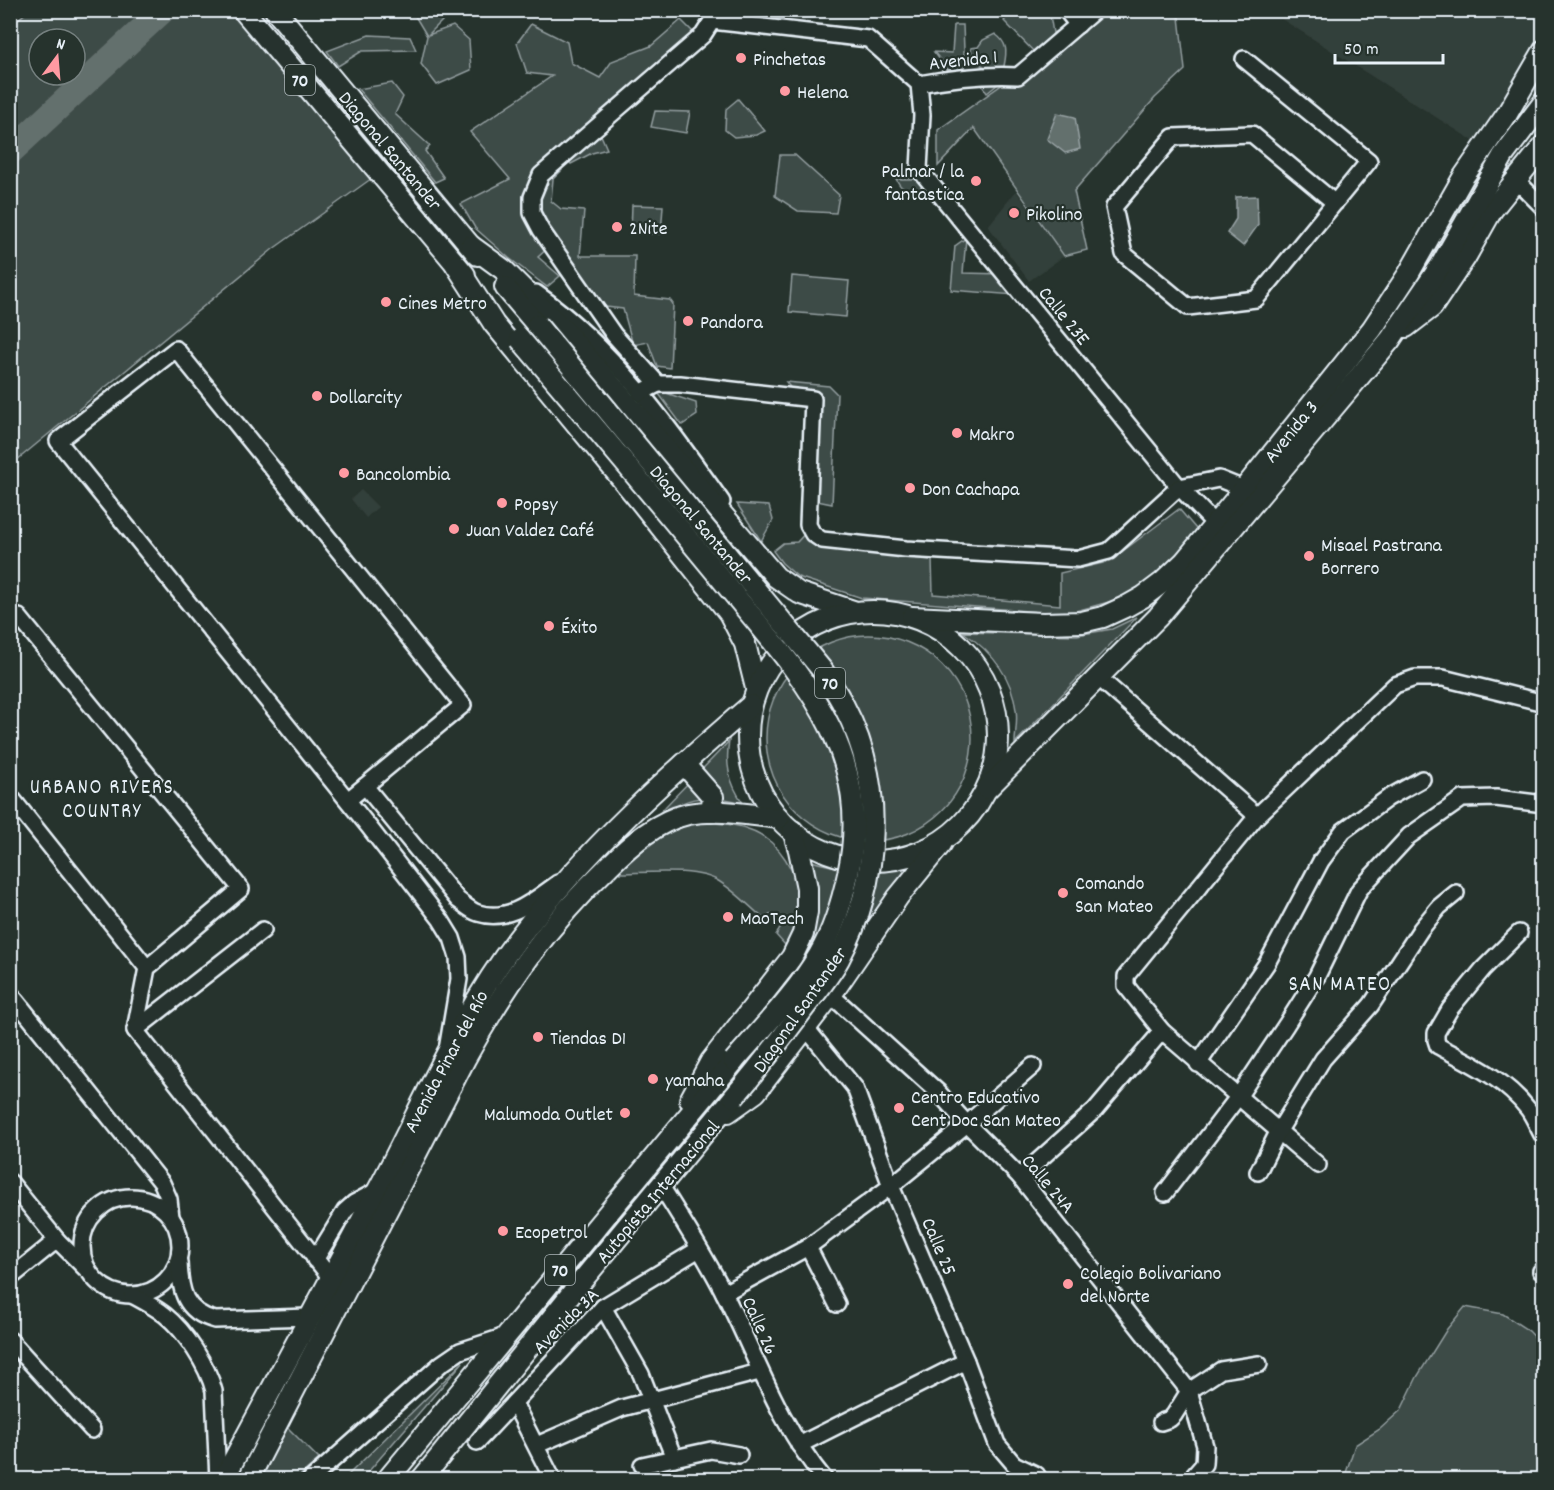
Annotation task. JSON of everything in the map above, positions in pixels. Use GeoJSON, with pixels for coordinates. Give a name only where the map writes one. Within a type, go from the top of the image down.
{"type":"FeatureCollection","features":[{"type":"Feature","properties":{"kind":"main road","name":"Diagonal Santander"},"geometry":{"type":"LineString","coordinates":[[243,10],[688,538],[806,683],[824,713],[846,768],[852,800],[854,832],[850,864],[835,920],[820,953],[800,984],[734,1061]]}},
{"type":"Feature","properties":{"kind":"main road","name":"Diagonal Santander"},"geometry":{"type":"LineString","coordinates":[[274,10],[823,671],[845,706],[859,740],[872,800],[873,835],[864,896],[854,927],[838,961],[734,1097]]}},
{"type":"Feature","properties":{"kind":"main road","name":"Avenida 3"},"geometry":{"type":"LineString","coordinates":[[912,617],[1082,622],[1103,617],[1143,597],[1163,582],[1184,562],[1372,329],[1392,301],[1433,234],[1464,176],[1507,114],[1544,50]]}},
{"type":"Feature","properties":{"kind":"main road"},"geometry":{"type":"LineString","coordinates":[[1507,114],[1544,73]]}},
{"type":"Feature","properties":{"kind":"main road","name":"Avenida 3"},"geometry":{"type":"LineString","coordinates":[[987,789],[1158,617],[1390,340],[1457,238],[1503,156],[1544,102]]}},
{"type":"Feature","properties":{"kind":"main road"},"geometry":{"type":"LineString","coordinates":[[1390,340],[1432,307],[1465,258],[1491,210],[1544,144]]}},
{"type":"Feature","properties":{"kind":"main road"},"geometry":{"type":"LineString","coordinates":[[471,246],[504,270],[560,326],[776,577],[789,588],[809,597],[856,612]]}},
{"type":"Feature","properties":{"kind":"main road"},"geometry":{"type":"LineString","coordinates":[[456,265],[494,324],[729,613],[745,644],[754,697]]}},
{"type":"Feature","properties":{"kind":"main road"},"geometry":{"type":"LineString","coordinates":[[714,1123],[756,1092],[806,1028],[898,897],[972,812],[987,789],[996,760],[998,730],[988,686],[972,660],[951,639],[926,623],[912,617],[882,611],[856,612],[830,618],[796,637],[769,665],[754,697],[747,729],[751,765],[765,799],[786,825],[825,851],[850,858],[875,860],[913,854],[951,834]]}},
{"type":"Feature","properties":{"kind":"main road","name":"Avenida Pinar del Río"},"geometry":{"type":"LineString","coordinates":[[220,1479],[378,1190],[446,1055],[493,973],[530,923],[575,870],[652,792],[754,697]]}},
{"type":"Feature","properties":{"kind":"main road"},"geometry":{"type":"LineString","coordinates":[[684,764],[713,796],[711,812]]}},
{"type":"Feature","properties":{"kind":"main road","name":"Avenida Pinar del Río"},"geometry":{"type":"LineString","coordinates":[[248,1479],[487,1018],[545,933],[600,875],[653,829],[687,815],[711,812],[786,825]]}},
{"type":"Feature","properties":{"kind":"main road","name":"Autopista Internacional"},"geometry":{"type":"LineString","coordinates":[[670,1137],[711,1061],[792,957],[803,934],[807,912],[807,888],[786,825]]}},
{"type":"Feature","properties":{"kind":"main road","name":"Autopista Internacional"},"geometry":{"type":"LineString","coordinates":[[387,1479],[734,1061]]}},
{"type":"Feature","properties":{"kind":"main road","name":"Autopista Internacional"},"geometry":{"type":"LineString","coordinates":[[421,1479],[734,1097]]}},
{"type":"Feature","properties":{"kind":"street"},"geometry":{"type":"LineString","coordinates":[[1066,10],[1078,26]]}},
{"type":"Feature","properties":{"kind":"street","name":"Avenida 1"},"geometry":{"type":"LineString","coordinates":[[919,84],[966,76],[991,74],[1018,76],[1095,10]]}},
{"type":"Feature","properties":{"kind":"street"},"geometry":{"type":"LineString","coordinates":[[658,384],[614,335],[554,250],[532,213],[532,197],[541,175],[703,35],[713,16],[868,39],[919,84]]}},
{"type":"Feature","properties":{"kind":"street"},"geometry":{"type":"LineString","coordinates":[[1244,59],[1369,161],[1335,203],[1256,299],[1188,307],[1124,254],[1114,207],[1173,137],[1252,134],[1335,203]]}},
{"type":"Feature","properties":{"kind":"street","name":"Calle 23E"},"geometry":{"type":"LineString","coordinates":[[919,84],[922,115],[919,169],[1179,487],[1214,524]]}},
{"type":"Feature","properties":{"kind":"street"},"geometry":{"type":"LineString","coordinates":[[1515,179],[1544,208]]}},
{"type":"Feature","properties":{"kind":"street"},"geometry":{"type":"LineString","coordinates":[[504,270],[572,321],[609,357],[640,393],[730,513],[746,544]]}},
{"type":"Feature","properties":{"kind":"street"},"geometry":{"type":"LineString","coordinates":[[348,800],[463,705],[176,349],[58,441],[348,800],[441,920],[452,938],[458,957],[459,979],[446,1055]]}},
{"type":"Feature","properties":{"kind":"street"},"geometry":{"type":"LineString","coordinates":[[640,393],[658,384],[680,384],[813,399],[808,525],[813,534],[822,540],[906,549],[1078,559],[1109,551],[1179,487],[1219,479],[1244,489]]}},
{"type":"Feature","properties":{"kind":"street"},"geometry":{"type":"LineString","coordinates":[[10,624],[19,617],[241,889],[147,968],[135,1030],[330,1277]]}},
{"type":"Feature","properties":{"kind":"street"},"geometry":{"type":"LineString","coordinates":[[1098,678],[1257,816]]}},
{"type":"Feature","properties":{"kind":"street"},"geometry":{"type":"LineString","coordinates":[[1318,1165],[1162,1031],[1126,986],[1126,976],[1257,816],[1395,685],[1415,678],[1443,678],[1544,703]]}},
{"type":"Feature","properties":{"kind":"street"},"geometry":{"type":"LineString","coordinates":[[1198,1064],[1267,963],[1321,861],[1343,831],[1389,798],[1422,779]]}},
{"type":"Feature","properties":{"kind":"street"},"geometry":{"type":"LineString","coordinates":[[364,786],[458,900],[476,913],[497,916],[515,912],[575,870]]}},
{"type":"Feature","properties":{"kind":"street"},"geometry":{"type":"LineString","coordinates":[[10,796],[147,968]]}},
{"type":"Feature","properties":{"kind":"street"},"geometry":{"type":"LineString","coordinates":[[1164,1193],[1239,1097],[1317,976],[1359,890],[1409,836],[1462,800],[1496,798],[1544,804]]}},
{"type":"Feature","properties":{"kind":"street"},"geometry":{"type":"LineString","coordinates":[[369,827],[387,814]]}},
{"type":"Feature","properties":{"kind":"street"},"geometry":{"type":"LineString","coordinates":[[1258,1172],[1278,1132],[1323,1059],[1371,1005],[1420,929],[1439,907],[1456,893]]}},
{"type":"Feature","properties":{"kind":"street"},"geometry":{"type":"LineString","coordinates":[[135,1030],[263,930]]}},
{"type":"Feature","properties":{"kind":"street"},"geometry":{"type":"LineString","coordinates":[[1520,933],[1483,969],[1450,1009],[1436,1033],[1436,1040],[1438,1046],[1486,1072],[1506,1087],[1528,1109],[1544,1138]]}},
{"type":"Feature","properties":{"kind":"street"},"geometry":{"type":"LineString","coordinates":[[10,993],[162,1183],[169,1199],[171,1217]]}},
{"type":"Feature","properties":{"kind":"street","name":"Calle 24A"},"geometry":{"type":"LineString","coordinates":[[831,995],[938,1092],[1020,1177],[1189,1391]]}},
{"type":"Feature","properties":{"kind":"street","name":"Calle 25"},"geometry":{"type":"LineString","coordinates":[[806,1028],[855,1088],[891,1186],[966,1361],[997,1444],[1014,1464],[1037,1475]]}},
{"type":"Feature","properties":{"kind":"street"},"geometry":{"type":"LineString","coordinates":[[1020,1177],[1095,1110],[1162,1031]]}},
{"type":"Feature","properties":{"kind":"street"},"geometry":{"type":"LineString","coordinates":[[724,1293],[808,1247],[891,1186],[1033,1066]]}},
{"type":"Feature","properties":{"kind":"street"},"geometry":{"type":"LineString","coordinates":[[10,1182],[57,1240],[99,1283],[111,1291],[132,1295],[153,1306],[167,1317],[183,1335],[210,1377],[214,1391],[220,1479]]}},
{"type":"Feature","properties":{"kind":"street","name":"Calle 26"},"geometry":{"type":"LineString","coordinates":[[661,1186],[724,1293],[759,1372],[800,1445],[825,1479]]}},
{"type":"Feature","properties":{"kind":"street"},"geometry":{"type":"LineString","coordinates":[[315,1260],[345,1211],[354,1203],[378,1190]]}},
{"type":"Feature","properties":{"kind":"street"},"geometry":{"type":"LineString","coordinates":[[90,1272],[84,1259],[82,1244],[85,1229],[92,1216],[103,1205],[117,1199],[132,1197],[147,1199],[161,1207],[171,1217],[178,1230],[181,1245],[180,1284],[184,1297],[191,1307],[204,1317],[215,1320],[309,1317]]}},
{"type":"Feature","properties":{"kind":"street"},"geometry":{"type":"LineString","coordinates":[[10,1278],[57,1240]]}},
{"type":"Feature","properties":{"kind":"street"},"geometry":{"type":"LineString","coordinates":[[808,1247],[837,1304]]}},
{"type":"Feature","properties":{"kind":"street","name":"Avenida 3A"},"geometry":{"type":"LineString","coordinates":[[477,1442],[603,1307],[699,1249]]}},
{"type":"Feature","properties":{"kind":"street"},"geometry":{"type":"LineString","coordinates":[[132,1295],[147,1292],[161,1285],[172,1273],[179,1259]]}},
{"type":"Feature","properties":{"kind":"street"},"geometry":{"type":"LineString","coordinates":[[603,1307],[641,1374],[674,1458]]}},
{"type":"Feature","properties":{"kind":"street"},"geometry":{"type":"LineString","coordinates":[[310,1479],[441,1364],[460,1351],[503,1338]]}},
{"type":"Feature","properties":{"kind":"street"},"geometry":{"type":"LineString","coordinates":[[10,1340],[92,1430]]}},
{"type":"Feature","properties":{"kind":"street"},"geometry":{"type":"LineString","coordinates":[[800,1445],[966,1361]]}},
{"type":"Feature","properties":{"kind":"street"},"geometry":{"type":"LineString","coordinates":[[1161,1422],[1170,1419],[1189,1391],[1221,1370],[1259,1364]]}},
{"type":"Feature","properties":{"kind":"street"},"geometry":{"type":"LineString","coordinates":[[537,1445],[622,1408],[759,1372]]}},
{"type":"Feature","properties":{"kind":"street"},"geometry":{"type":"LineString","coordinates":[[1189,1391],[1204,1446],[1204,1464],[1190,1479]]}},
{"type":"Feature","properties":{"kind":"street"},"geometry":{"type":"LineString","coordinates":[[514,1403],[553,1479]]}},
{"type":"Feature","properties":{"kind":"street"},"geometry":{"type":"LineString","coordinates":[[642,1465],[711,1450],[739,1455]]}},
{"type":"Feature","properties":{"kind":"shaded area"},"geometry":{"type":"Polygon","coordinates":[[[28,11],[236,11],[382,171],[273,249],[11,465],[10,26],[28,11]]]}},
{"type":"Feature","properties":{"kind":"shaded area"},"geometry":{"type":"Polygon","coordinates":[[[412,11],[452,11],[428,35],[453,26],[469,40],[471,70],[437,85],[421,64],[427,36],[412,11]]]}},
{"type":"Feature","properties":{"kind":"shaded area"},"geometry":{"type":"Polygon","coordinates":[[[1012,11],[1046,11],[1050,15],[1053,33],[1066,25],[1057,13],[1060,11],[1075,24],[1037,55],[1004,21],[1012,11]]]}},
{"type":"Feature","properties":{"kind":"shaded area"},"geometry":{"type":"Polygon","coordinates":[[[1106,11],[1164,11],[1179,17],[1185,70],[1155,98],[1074,191],[1087,250],[1064,256],[974,128],[938,166],[938,130],[1106,11]]]}},
{"type":"Feature","properties":{"kind":"shaded area"},"geometry":{"type":"Polygon","coordinates":[[[1269,11],[1543,11],[1543,108],[1505,161],[1269,11]]]}},
{"type":"Feature","properties":{"kind":"shaded area"},"geometry":{"type":"Polygon","coordinates":[[[681,20],[695,34],[529,195],[549,247],[538,257],[560,276],[547,287],[475,228],[461,204],[510,179],[470,132],[552,76],[527,73],[517,43],[531,24],[567,42],[571,63],[600,78],[612,61],[651,46],[681,20]]]}},
{"type":"Feature","properties":{"kind":"shaded area"},"geometry":{"type":"Polygon","coordinates":[[[954,25],[963,25],[965,76],[956,80],[934,52],[952,53],[954,25]]]}},
{"type":"Feature","properties":{"kind":"shaded area"},"geometry":{"type":"Polygon","coordinates":[[[995,34],[1006,48],[1004,66],[1000,69],[1007,77],[987,93],[977,78],[987,68],[972,60],[971,48],[978,47],[983,40],[995,34]]]}},
{"type":"Feature","properties":{"kind":"shaded area"},"geometry":{"type":"Polygon","coordinates":[[[369,35],[410,37],[416,50],[362,51],[338,66],[327,51],[369,35]]]}},
{"type":"Feature","properties":{"kind":"shaded area"},"geometry":{"type":"Polygon","coordinates":[[[392,83],[403,97],[395,114],[430,146],[425,151],[444,178],[435,182],[358,89],[392,83]]]}},
{"type":"Feature","properties":{"kind":"shaded area"},"geometry":{"type":"Polygon","coordinates":[[[738,99],[765,131],[756,135],[734,137],[725,130],[726,109],[738,99]]]}},
{"type":"Feature","properties":{"kind":"shaded area"},"geometry":{"type":"Polygon","coordinates":[[[655,111],[690,112],[686,133],[651,127],[655,111]]]}},
{"type":"Feature","properties":{"kind":"shaded area"},"geometry":{"type":"Polygon","coordinates":[[[1057,113],[1075,117],[1080,149],[1065,153],[1047,139],[1057,113]]]}},
{"type":"Feature","properties":{"kind":"shaded area"},"geometry":{"type":"Polygon","coordinates":[[[597,126],[607,149],[592,153],[571,164],[564,155],[597,126]]]}},
{"type":"Feature","properties":{"kind":"shaded area"},"geometry":{"type":"Polygon","coordinates":[[[780,155],[795,155],[839,195],[836,213],[798,211],[775,196],[780,155]]]}},
{"type":"Feature","properties":{"kind":"shaded area"},"geometry":{"type":"Polygon","coordinates":[[[554,164],[562,170],[553,179],[551,201],[561,209],[584,211],[580,256],[635,256],[634,296],[670,300],[673,304],[670,368],[657,366],[648,342],[633,345],[623,309],[606,307],[560,255],[534,214],[536,187],[554,164]]]}},
{"type":"Feature","properties":{"kind":"shaded area"},"geometry":{"type":"Polygon","coordinates":[[[896,179],[919,179],[935,194],[912,194],[903,189],[896,179]]]}},
{"type":"Feature","properties":{"kind":"shaded area"},"geometry":{"type":"Polygon","coordinates":[[[1016,191],[1064,256],[1029,281],[988,226],[1016,191]]]}},
{"type":"Feature","properties":{"kind":"shaded area"},"geometry":{"type":"Polygon","coordinates":[[[1257,196],[1258,225],[1243,246],[1227,233],[1236,219],[1236,197],[1257,196]]]}},
{"type":"Feature","properties":{"kind":"shaded area"},"geometry":{"type":"Polygon","coordinates":[[[632,205],[663,206],[661,234],[631,233],[632,205]]]}},
{"type":"Feature","properties":{"kind":"shaded area"},"geometry":{"type":"Polygon","coordinates":[[[966,238],[963,273],[1004,274],[1015,295],[951,290],[955,246],[966,238]]]}},
{"type":"Feature","properties":{"kind":"shaded area"},"geometry":{"type":"Polygon","coordinates":[[[792,276],[849,281],[846,317],[789,312],[792,276]]]}},
{"type":"Feature","properties":{"kind":"shaded area"},"geometry":{"type":"Polygon","coordinates":[[[786,382],[829,386],[837,394],[832,504],[812,500],[816,408],[804,406],[786,382]]]}},
{"type":"Feature","properties":{"kind":"shaded area"},"geometry":{"type":"Polygon","coordinates":[[[663,392],[696,403],[697,415],[682,425],[659,394],[663,392]]]}},
{"type":"Feature","properties":{"kind":"shaded area"},"geometry":{"type":"Polygon","coordinates":[[[361,490],[378,507],[366,518],[351,499],[361,490]]]}},
{"type":"Feature","properties":{"kind":"shaded area"},"geometry":{"type":"Polygon","coordinates":[[[737,504],[769,506],[773,520],[761,541],[737,504]]]}},
{"type":"Feature","properties":{"kind":"shaded area"},"geometry":{"type":"Polygon","coordinates":[[[1179,509],[1202,536],[1172,569],[1127,597],[1065,614],[862,598],[798,577],[782,563],[773,551],[783,543],[797,542],[811,527],[827,549],[932,560],[933,594],[1060,605],[1060,573],[1103,563],[1179,509]]]}},
{"type":"Feature","properties":{"kind":"shaded area"},"geometry":{"type":"Polygon","coordinates":[[[1137,617],[1015,743],[1017,714],[1014,697],[1005,675],[983,647],[963,632],[1077,635],[1112,629],[1137,617]]]}},
{"type":"Feature","properties":{"kind":"shaded area"},"geometry":{"type":"Polygon","coordinates":[[[859,635],[879,635],[899,639],[918,647],[942,665],[960,689],[968,708],[972,738],[968,768],[960,787],[942,811],[918,829],[899,837],[879,841],[859,841],[839,837],[820,829],[804,818],[789,803],[778,787],[770,768],[766,748],[766,728],[770,708],[778,689],[789,673],[804,658],[820,647],[839,639],[859,635]]]}},
{"type":"Feature","properties":{"kind":"shaded area"},"geometry":{"type":"Polygon","coordinates":[[[729,741],[729,773],[734,788],[743,803],[729,799],[693,799],[671,808],[649,825],[668,803],[729,741]]]}},
{"type":"Feature","properties":{"kind":"shaded area"},"geometry":{"type":"Polygon","coordinates":[[[697,822],[729,824],[748,829],[769,841],[786,859],[796,882],[799,906],[795,926],[786,946],[776,935],[783,924],[771,914],[764,919],[732,890],[710,877],[670,872],[617,873],[615,868],[652,840],[672,830],[697,822]]]}},
{"type":"Feature","properties":{"kind":"shaded area"},"geometry":{"type":"Polygon","coordinates":[[[808,860],[856,869],[881,868],[904,863],[911,869],[831,969],[803,950],[808,860]]]}},
{"type":"Feature","properties":{"kind":"shaded area"},"geometry":{"type":"Polygon","coordinates":[[[1465,1307],[1503,1314],[1529,1331],[1543,1346],[1543,1479],[1344,1479],[1355,1445],[1380,1429],[1401,1410],[1417,1377],[1447,1329],[1465,1307]]]}},
{"type":"Feature","properties":{"kind":"shaded area"},"geometry":{"type":"Polygon","coordinates":[[[463,1362],[362,1479],[344,1479],[463,1362]]]}},
{"type":"Feature","properties":{"kind":"shaded area"},"geometry":{"type":"Polygon","coordinates":[[[286,1426],[319,1459],[296,1479],[257,1480],[286,1426]]]}},
{"type":"Feature","properties":{"kind":"waterway"},"geometry":{"type":"LineString","coordinates":[[10,152],[163,10]]}},
{"type":"Feature","properties":{"kind":"place","name":"Pinchetas"},"geometry":{"type":"Point","coordinates":[741,58]}},
{"type":"Feature","properties":{"kind":"place","name":"Helena"},"geometry":{"type":"Point","coordinates":[785,91]}},
{"type":"Feature","properties":{"kind":"place","name":"Palmar / la fantastica"},"geometry":{"type":"Point","coordinates":[976,181]}},
{"type":"Feature","properties":{"kind":"place","name":"Pikolino"},"geometry":{"type":"Point","coordinates":[1014,213]}},
{"type":"Feature","properties":{"kind":"place","name":"2Nite"},"geometry":{"type":"Point","coordinates":[617,227]}},
{"type":"Feature","properties":{"kind":"place","name":"Cines Metro"},"geometry":{"type":"Point","coordinates":[386,302]}},
{"type":"Feature","properties":{"kind":"place","name":"Pandora"},"geometry":{"type":"Point","coordinates":[688,321]}},
{"type":"Feature","properties":{"kind":"place","name":"Dollarcity"},"geometry":{"type":"Point","coordinates":[317,396]}},
{"type":"Feature","properties":{"kind":"place","name":"Makro"},"geometry":{"type":"Point","coordinates":[957,433]}},
{"type":"Feature","properties":{"kind":"place","name":"Bancolombia"},"geometry":{"type":"Point","coordinates":[344,473]}},
{"type":"Feature","properties":{"kind":"place","name":"Don Cachapa"},"geometry":{"type":"Point","coordinates":[910,488]}},
{"type":"Feature","properties":{"kind":"place","name":"Popsy"},"geometry":{"type":"Point","coordinates":[502,503]}},
{"type":"Feature","properties":{"kind":"place","name":"Juan Valdez Café"},"geometry":{"type":"Point","coordinates":[454,529]}},
{"type":"Feature","properties":{"kind":"place","name":"Misael Pastrana Borrero"},"geometry":{"type":"Point","coordinates":[1309,556]}},
{"type":"Feature","properties":{"kind":"place","name":"Éxito"},"geometry":{"type":"Point","coordinates":[549,626]}},
{"type":"Feature","properties":{"kind":"place","name":"Comando San Mateo"},"geometry":{"type":"Point","coordinates":[1063,893]}},
{"type":"Feature","properties":{"kind":"place","name":"MaoTech"},"geometry":{"type":"Point","coordinates":[728,917]}},
{"type":"Feature","properties":{"kind":"place","name":"Tiendas D1"},"geometry":{"type":"Point","coordinates":[538,1037]}},
{"type":"Feature","properties":{"kind":"place","name":"yamaha"},"geometry":{"type":"Point","coordinates":[653,1079]}},
{"type":"Feature","properties":{"kind":"place","name":"Centro Educativo Cent Doc San Mateo"},"geometry":{"type":"Point","coordinates":[899,1108]}},
{"type":"Feature","properties":{"kind":"place","name":"Malumoda Outlet"},"geometry":{"type":"Point","coordinates":[625,1113]}},
{"type":"Feature","properties":{"kind":"place","name":"Ecopetrol"},"geometry":{"type":"Point","coordinates":[503,1231]}},
{"type":"Feature","properties":{"kind":"place","name":"Colegio Bolivariano del Norte"},"geometry":{"type":"Point","coordinates":[1068,1284]}},
{"type":"Feature","properties":{"kind":"district","name":"URBANO RIVERS COUNTRY"},"geometry":{"type":"Point","coordinates":[102,798]}},
{"type":"Feature","properties":{"kind":"district","name":"SAN MATEO"},"geometry":{"type":"Point","coordinates":[1340,983]}}]}
